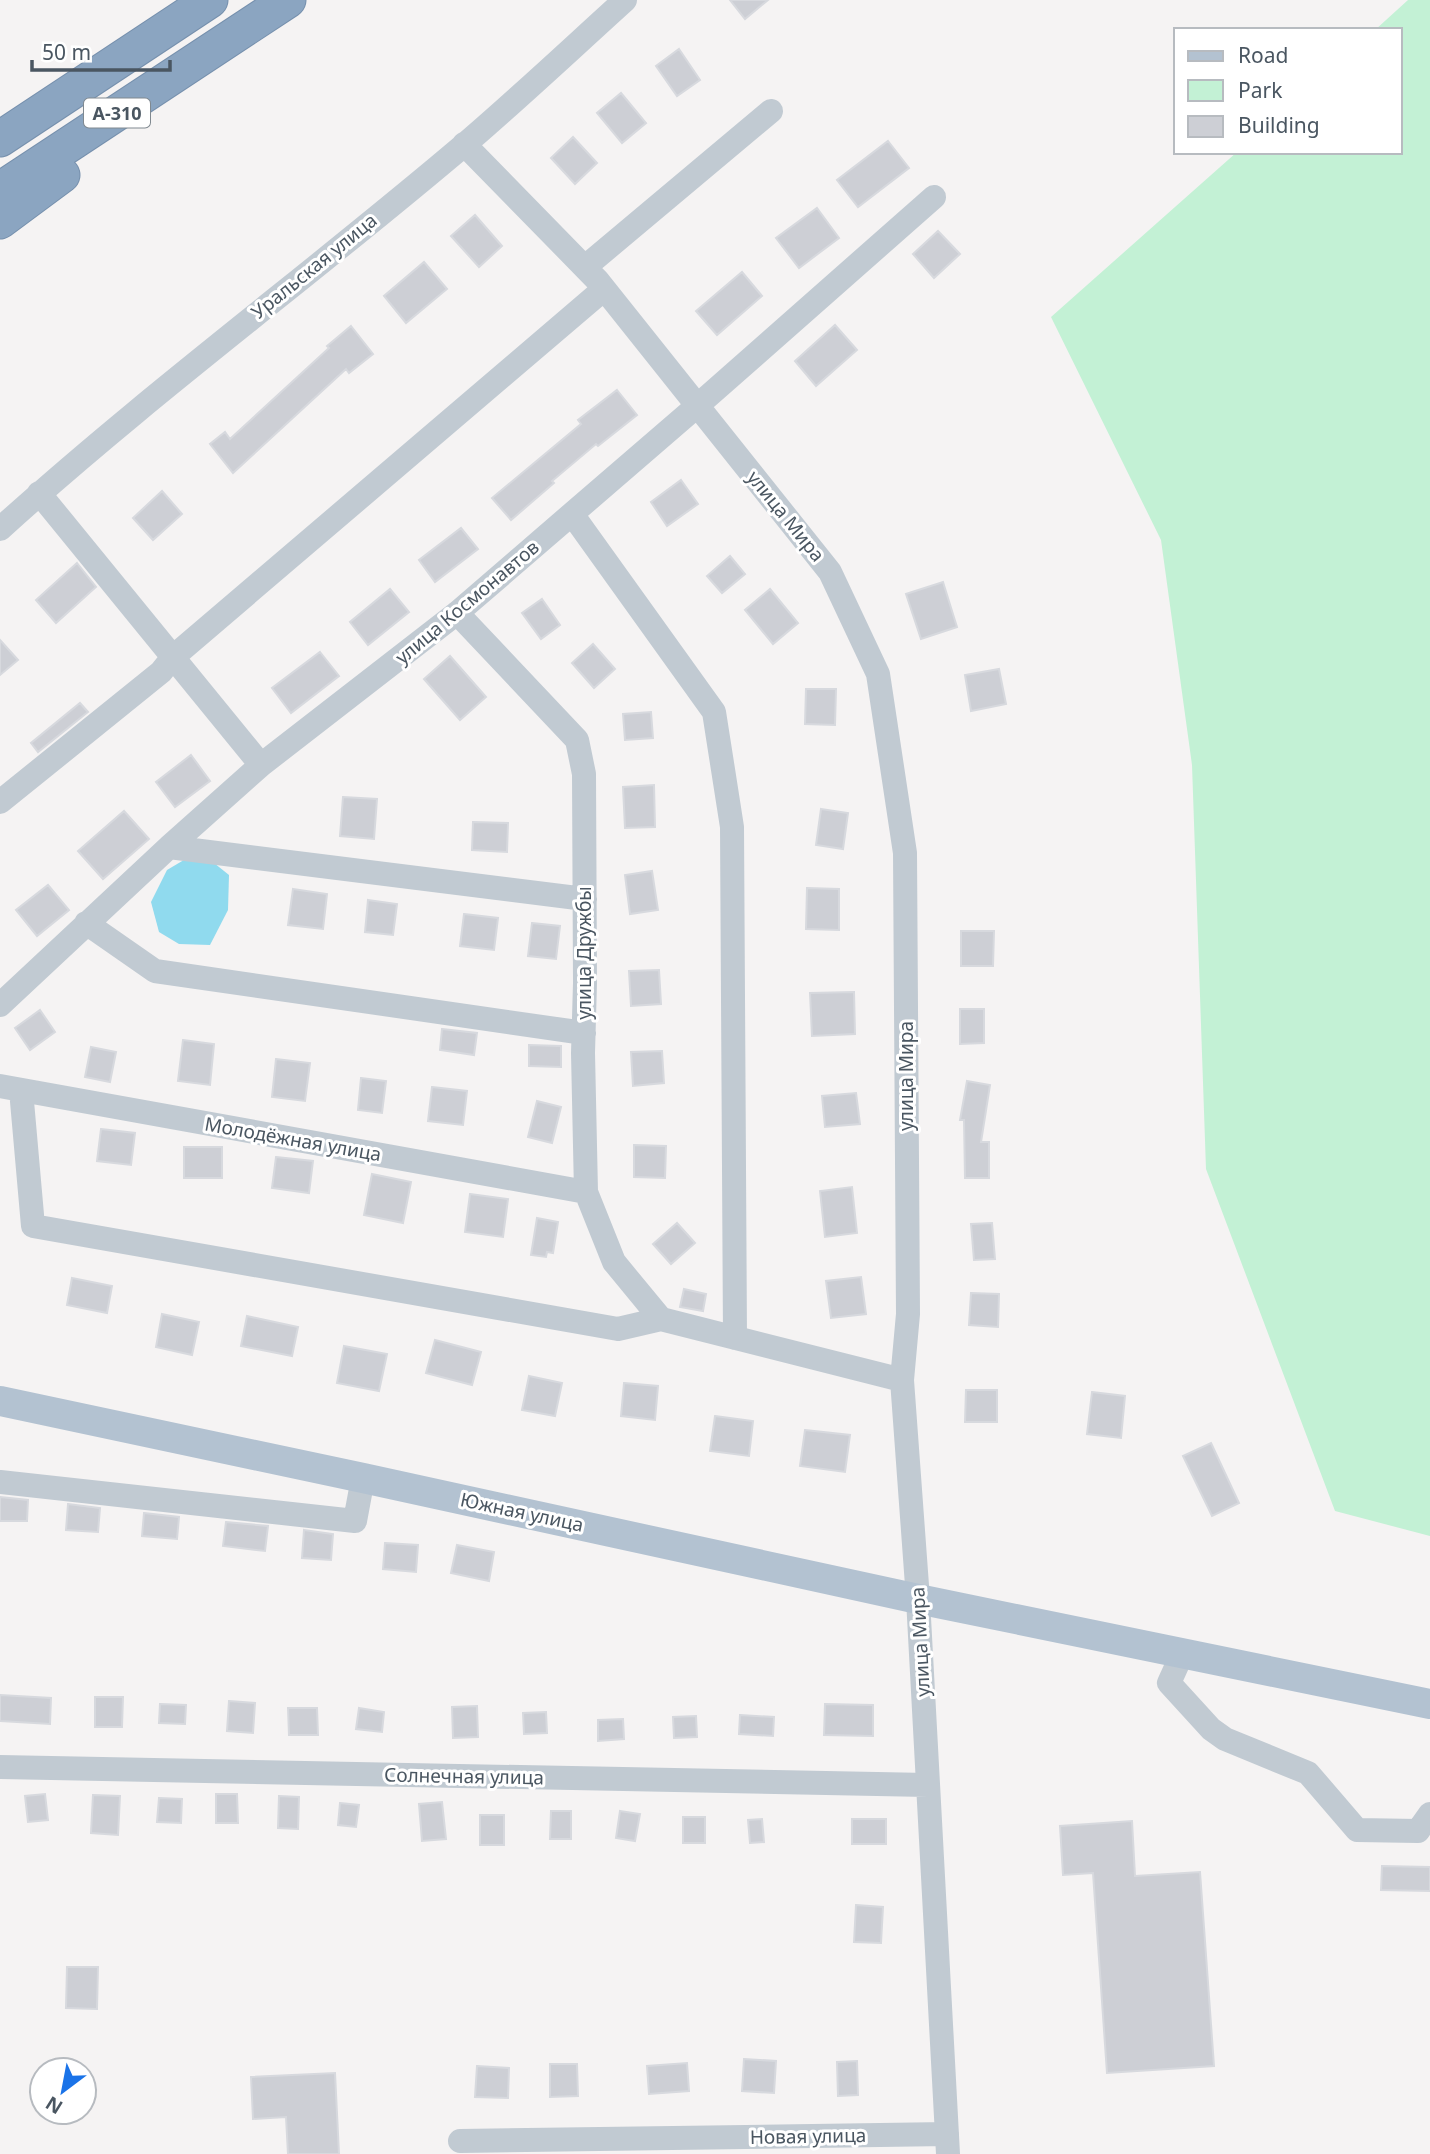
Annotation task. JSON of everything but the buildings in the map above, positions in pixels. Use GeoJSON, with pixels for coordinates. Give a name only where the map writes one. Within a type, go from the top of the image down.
{"type":"FeatureCollection","features":[{"type":"Feature","properties":{"kind":"highway","name":"А-310"},"geometry":{"type":"LineString","coordinates":[[0,139],[210,0]]}},
{"type":"Feature","properties":{"kind":"highway","name":"А-310"},"geometry":{"type":"LineString","coordinates":[[0,190],[288,0]]}},
{"type":"Feature","properties":{"kind":"highway"},"geometry":{"type":"LineString","coordinates":[[0,221],[234,37]]}},
{"type":"Feature","properties":{"kind":"main road","name":"Южная улица"},"geometry":{"type":"LineString","coordinates":[[0,1401],[918,1598],[1430,1704]]}},
{"type":"Feature","properties":{"kind":"street","name":"Уральская улица"},"geometry":{"type":"LineString","coordinates":[[0,529],[39,493],[464,144],[625,0]]}},
{"type":"Feature","properties":{"kind":"street"},"geometry":{"type":"LineString","coordinates":[[585,267],[771,111]]}},
{"type":"Feature","properties":{"kind":"street","name":"улица Мира"},"geometry":{"type":"LineString","coordinates":[[464,144],[604,289],[831,572],[878,674],[905,853],[908,1314],[902,1380],[918,1598],[947,2144]]}},
{"type":"Feature","properties":{"kind":"street","name":"улица Космонавтов"},"geometry":{"type":"LineString","coordinates":[[0,1005],[86,923],[261,765],[457,613],[934,197]]}},
{"type":"Feature","properties":{"kind":"street"},"geometry":{"type":"LineString","coordinates":[[0,802],[161,672],[173,657],[604,289]]}},
{"type":"Feature","properties":{"kind":"street"},"geometry":{"type":"LineString","coordinates":[[39,493],[261,765]]}},
{"type":"Feature","properties":{"kind":"street"},"geometry":{"type":"LineString","coordinates":[[572,514],[713,712],[732,827],[735,1338]]}},
{"type":"Feature","properties":{"kind":"street","name":"улица Дружбы"},"geometry":{"type":"LineString","coordinates":[[457,613],[577,740],[584,774],[586,1192],[614,1262],[661,1319]]}},
{"type":"Feature","properties":{"kind":"street"},"geometry":{"type":"LineString","coordinates":[[169,847],[585,899]]}},
{"type":"Feature","properties":{"kind":"street"},"geometry":{"type":"LineString","coordinates":[[86,923],[155,971],[584,1033]]}},
{"type":"Feature","properties":{"kind":"street"},"geometry":{"type":"LineString","coordinates":[[11,1088],[33,1226],[618,1329],[661,1319],[902,1380]]}},
{"type":"Feature","properties":{"kind":"street","name":"Молодёжная улица"},"geometry":{"type":"LineString","coordinates":[[11,1088],[586,1192]]}},
{"type":"Feature","properties":{"kind":"street"},"geometry":{"type":"LineString","coordinates":[[0,1482],[355,1521],[363,1478]]}},
{"type":"Feature","properties":{"kind":"street"},"geometry":{"type":"LineString","coordinates":[[1184,1652],[1170,1683],[1211,1729],[1225,1739],[1308,1773],[1357,1830],[1418,1830],[1430,1814]]}},
{"type":"Feature","properties":{"kind":"street","name":"Солнечная улица"},"geometry":{"type":"LineString","coordinates":[[0,1767],[928,1785]]}},
{"type":"Feature","properties":{"kind":"street","name":"Новая улица"},"geometry":{"type":"LineString","coordinates":[[460,2141],[947,2144]]}},
{"type":"Feature","properties":{"kind":"green space"},"geometry":{"type":"Polygon","coordinates":[[[1408,0],[1430,0],[1430,1536],[1335,1511],[1206,1169],[1192,765],[1161,540],[1051,317],[1235,154],[1402,154],[1402,28],[1377,28],[1408,0]]]}},
{"type":"Feature","properties":{"kind":"water"},"geometry":{"type":"Polygon","coordinates":[[[199,851],[229,875],[228,910],[210,945],[179,944],[159,932],[151,902],[167,870],[199,851]]]}}]}
